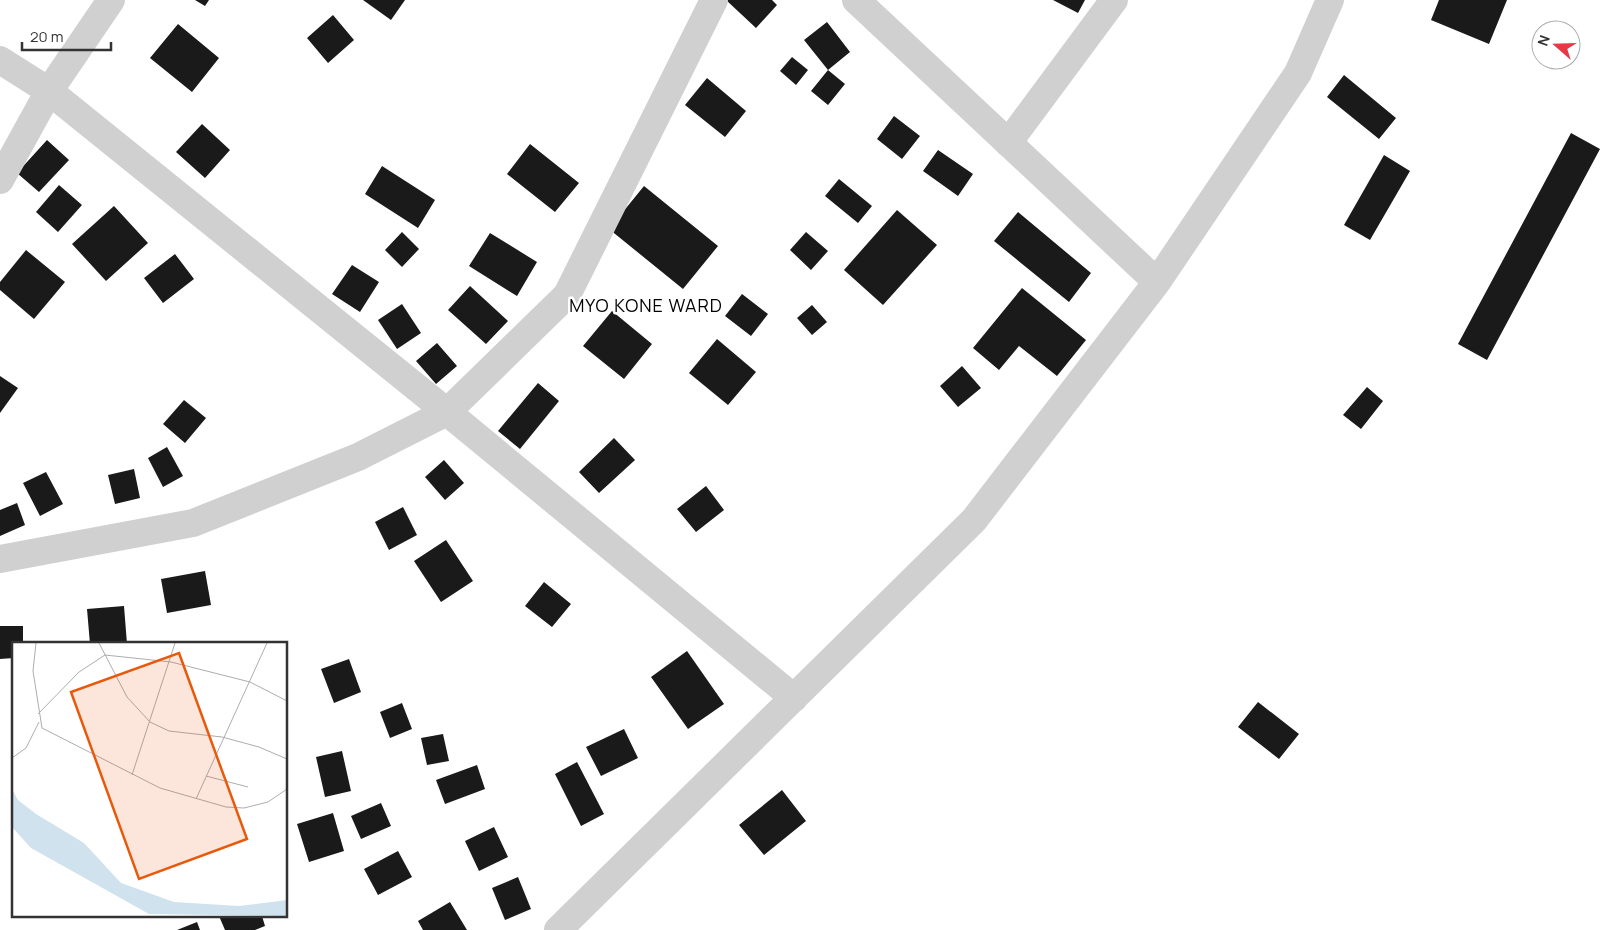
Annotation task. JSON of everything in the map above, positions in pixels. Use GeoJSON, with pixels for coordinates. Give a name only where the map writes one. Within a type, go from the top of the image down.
{"type":"FeatureCollection","features":[{"type":"Feature","properties":{"kind":"street"},"geometry":{"type":"LineString","coordinates":[[0,180],[49,91],[111,0]]}},
{"type":"Feature","properties":{"kind":"street"},"geometry":{"type":"LineString","coordinates":[[0,559],[192,524],[358,456],[447,412],[567,295],[714,0]]}},
{"type":"Feature","properties":{"kind":"street"},"geometry":{"type":"LineString","coordinates":[[856,0],[1156,282]]}},
{"type":"Feature","properties":{"kind":"street"},"geometry":{"type":"LineString","coordinates":[[1008,143],[1114,0]]}},
{"type":"Feature","properties":{"kind":"street"},"geometry":{"type":"LineString","coordinates":[[558,930],[974,520],[1156,282],[1298,73],[1330,0]]}},
{"type":"Feature","properties":{"kind":"street"},"geometry":{"type":"LineString","coordinates":[[0,60],[49,91],[447,412],[794,698]]}},
{"type":"Feature","properties":{"kind":"building"},"geometry":{"type":"Polygon","coordinates":[[[195,0],[209,0],[205,6],[195,0]]]}},
{"type":"Feature","properties":{"kind":"building"},"geometry":{"type":"Polygon","coordinates":[[[363,0],[405,0],[391,20],[363,0]]]}},
{"type":"Feature","properties":{"kind":"building"},"geometry":{"type":"Polygon","coordinates":[[[726,0],[772,0],[777,5],[756,28],[726,0]]]}},
{"type":"Feature","properties":{"kind":"building"},"geometry":{"type":"Polygon","coordinates":[[[1053,0],[1085,0],[1078,13],[1053,0]]]}},
{"type":"Feature","properties":{"kind":"building"},"geometry":{"type":"Polygon","coordinates":[[[1439,0],[1507,0],[1489,44],[1431,20],[1439,0]]]}},
{"type":"Feature","properties":{"kind":"building"},"geometry":{"type":"Polygon","coordinates":[[[333,15],[354,40],[328,63],[307,38],[333,15]]]}},
{"type":"Feature","properties":{"kind":"building"},"geometry":{"type":"Polygon","coordinates":[[[827,22],[850,52],[828,70],[804,40],[827,22]]]}},
{"type":"Feature","properties":{"kind":"building"},"geometry":{"type":"Polygon","coordinates":[[[178,24],[219,58],[192,92],[150,58],[178,24]]]}},
{"type":"Feature","properties":{"kind":"building"},"geometry":{"type":"Polygon","coordinates":[[[792,57],[808,70],[796,85],[780,71],[792,57]]]}},
{"type":"Feature","properties":{"kind":"building"},"geometry":{"type":"Polygon","coordinates":[[[828,70],[845,84],[828,105],[811,91],[828,70]]]}},
{"type":"Feature","properties":{"kind":"building"},"geometry":{"type":"Polygon","coordinates":[[[1344,75],[1396,118],[1379,139],[1327,97],[1344,75]]]}},
{"type":"Feature","properties":{"kind":"building"},"geometry":{"type":"Polygon","coordinates":[[[707,78],[746,111],[725,137],[685,105],[707,78]]]}},
{"type":"Feature","properties":{"kind":"building"},"geometry":{"type":"Polygon","coordinates":[[[894,116],[920,136],[902,159],[877,139],[894,116]]]}},
{"type":"Feature","properties":{"kind":"building"},"geometry":{"type":"Polygon","coordinates":[[[202,124],[230,150],[205,178],[176,152],[202,124]]]}},
{"type":"Feature","properties":{"kind":"building"},"geometry":{"type":"Polygon","coordinates":[[[1571,133],[1600,149],[1487,360],[1458,344],[1571,133]]]}},
{"type":"Feature","properties":{"kind":"building"},"geometry":{"type":"Polygon","coordinates":[[[47,140],[69,160],[39,192],[17,173],[47,140]]]}},
{"type":"Feature","properties":{"kind":"building"},"geometry":{"type":"Polygon","coordinates":[[[530,144],[579,183],[555,212],[507,174],[530,144]]]}},
{"type":"Feature","properties":{"kind":"building"},"geometry":{"type":"Polygon","coordinates":[[[938,150],[973,174],[958,196],[923,171],[938,150]]]}},
{"type":"Feature","properties":{"kind":"building"},"geometry":{"type":"Polygon","coordinates":[[[1384,155],[1410,171],[1370,240],[1344,225],[1384,155]]]}},
{"type":"Feature","properties":{"kind":"building"},"geometry":{"type":"Polygon","coordinates":[[[382,166],[435,200],[418,228],[365,194],[382,166]]]}},
{"type":"Feature","properties":{"kind":"building"},"geometry":{"type":"Polygon","coordinates":[[[839,179],[872,206],[858,223],[825,196],[839,179]]]}},
{"type":"Feature","properties":{"kind":"building"},"geometry":{"type":"Polygon","coordinates":[[[59,185],[82,205],[58,232],[36,212],[59,185]]]}},
{"type":"Feature","properties":{"kind":"building"},"geometry":{"type":"Polygon","coordinates":[[[644,186],[718,246],[683,289],[609,229],[644,186]]]}},
{"type":"Feature","properties":{"kind":"building"},"geometry":{"type":"Polygon","coordinates":[[[114,206],[148,243],[106,281],[72,244],[114,206]]]}},
{"type":"Feature","properties":{"kind":"building"},"geometry":{"type":"Polygon","coordinates":[[[897,210],[937,245],[883,305],[844,270],[897,210]]]}},
{"type":"Feature","properties":{"kind":"building"},"geometry":{"type":"Polygon","coordinates":[[[1018,212],[1091,273],[1069,302],[994,241],[1018,212]]]}},
{"type":"Feature","properties":{"kind":"building"},"geometry":{"type":"Polygon","coordinates":[[[402,232],[419,249],[402,267],[385,250],[402,232]]]}},
{"type":"Feature","properties":{"kind":"building"},"geometry":{"type":"Polygon","coordinates":[[[806,232],[828,251],[811,270],[790,250],[806,232]]]}},
{"type":"Feature","properties":{"kind":"building"},"geometry":{"type":"Polygon","coordinates":[[[490,233],[537,262],[517,296],[469,266],[490,233]]]}},
{"type":"Feature","properties":{"kind":"building"},"geometry":{"type":"Polygon","coordinates":[[[26,250],[65,282],[34,319],[0,290],[0,282],[26,250]]]}},
{"type":"Feature","properties":{"kind":"building"},"geometry":{"type":"Polygon","coordinates":[[[175,254],[194,279],[163,303],[144,278],[175,254]]]}},
{"type":"Feature","properties":{"kind":"building"},"geometry":{"type":"Polygon","coordinates":[[[352,265],[379,282],[360,312],[332,294],[352,265]]]}},
{"type":"Feature","properties":{"kind":"building"},"geometry":{"type":"Polygon","coordinates":[[[470,286],[508,321],[486,344],[448,310],[470,286]]]}},
{"type":"Feature","properties":{"kind":"building"},"geometry":{"type":"Polygon","coordinates":[[[1022,288],[1086,340],[1057,376],[1019,346],[999,370],[973,348],[1022,288]]]}},
{"type":"Feature","properties":{"kind":"building"},"geometry":{"type":"Polygon","coordinates":[[[742,294],[768,314],[751,336],[725,316],[742,294]]]}},
{"type":"Feature","properties":{"kind":"building"},"geometry":{"type":"Polygon","coordinates":[[[402,304],[421,333],[397,349],[378,320],[402,304]]]}},
{"type":"Feature","properties":{"kind":"building"},"geometry":{"type":"Polygon","coordinates":[[[812,305],[827,322],[812,335],[797,318],[812,305]]]}},
{"type":"Feature","properties":{"kind":"building"},"geometry":{"type":"Polygon","coordinates":[[[612,311],[652,344],[624,379],[583,346],[612,311]]]}},
{"type":"Feature","properties":{"kind":"building"},"geometry":{"type":"Polygon","coordinates":[[[717,339],[756,372],[728,405],[689,373],[717,339]]]}},
{"type":"Feature","properties":{"kind":"building"},"geometry":{"type":"Polygon","coordinates":[[[437,343],[457,366],[436,384],[416,361],[437,343]]]}},
{"type":"Feature","properties":{"kind":"building"},"geometry":{"type":"Polygon","coordinates":[[[962,366],[981,388],[958,407],[940,386],[962,366]]]}},
{"type":"Feature","properties":{"kind":"building"},"geometry":{"type":"Polygon","coordinates":[[[0,376],[18,388],[0,413],[0,376]]]}},
{"type":"Feature","properties":{"kind":"building"},"geometry":{"type":"Polygon","coordinates":[[[538,383],[559,401],[520,449],[498,431],[538,383]]]}},
{"type":"Feature","properties":{"kind":"building"},"geometry":{"type":"Polygon","coordinates":[[[1367,387],[1383,401],[1361,429],[1343,415],[1367,387]]]}},
{"type":"Feature","properties":{"kind":"building"},"geometry":{"type":"Polygon","coordinates":[[[184,400],[206,418],[185,443],[163,424],[184,400]]]}},
{"type":"Feature","properties":{"kind":"building"},"geometry":{"type":"Polygon","coordinates":[[[614,438],[635,460],[599,493],[579,472],[614,438]]]}},
{"type":"Feature","properties":{"kind":"building"},"geometry":{"type":"Polygon","coordinates":[[[167,447],[183,476],[163,487],[148,458],[167,447]]]}},
{"type":"Feature","properties":{"kind":"building"},"geometry":{"type":"Polygon","coordinates":[[[444,460],[464,483],[445,500],[425,477],[444,460]]]}},
{"type":"Feature","properties":{"kind":"building"},"geometry":{"type":"Polygon","coordinates":[[[134,469],[140,498],[115,504],[108,475],[134,469]]]}},
{"type":"Feature","properties":{"kind":"building"},"geometry":{"type":"Polygon","coordinates":[[[46,472],[63,504],[40,516],[23,483],[46,472]]]}},
{"type":"Feature","properties":{"kind":"building"},"geometry":{"type":"Polygon","coordinates":[[[706,486],[724,510],[696,532],[677,509],[706,486]]]}},
{"type":"Feature","properties":{"kind":"building"},"geometry":{"type":"Polygon","coordinates":[[[17,503],[25,525],[0,536],[0,510],[17,503]]]}},
{"type":"Feature","properties":{"kind":"building"},"geometry":{"type":"Polygon","coordinates":[[[403,507],[417,535],[389,550],[375,522],[403,507]]]}},
{"type":"Feature","properties":{"kind":"building"},"geometry":{"type":"Polygon","coordinates":[[[446,540],[473,581],[441,602],[414,561],[446,540]]]}},
{"type":"Feature","properties":{"kind":"building"},"geometry":{"type":"Polygon","coordinates":[[[205,571],[211,605],[167,613],[161,579],[205,571]]]}},
{"type":"Feature","properties":{"kind":"building"},"geometry":{"type":"Polygon","coordinates":[[[544,582],[571,604],[552,627],[525,606],[544,582]]]}},
{"type":"Feature","properties":{"kind":"building"},"geometry":{"type":"Polygon","coordinates":[[[124,606],[127,642],[90,642],[87,609],[124,606]]]}},
{"type":"Feature","properties":{"kind":"building"},"geometry":{"type":"Polygon","coordinates":[[[0,626],[23,626],[23,642],[12,642],[12,658],[0,659],[0,626]]]}},
{"type":"Feature","properties":{"kind":"building"},"geometry":{"type":"Polygon","coordinates":[[[687,651],[724,704],[688,729],[651,677],[687,651]]]}},
{"type":"Feature","properties":{"kind":"building"},"geometry":{"type":"Polygon","coordinates":[[[349,659],[361,692],[334,703],[321,669],[349,659]]]}},
{"type":"Feature","properties":{"kind":"building"},"geometry":{"type":"Polygon","coordinates":[[[1258,702],[1299,734],[1279,759],[1238,727],[1258,702]]]}},
{"type":"Feature","properties":{"kind":"building"},"geometry":{"type":"Polygon","coordinates":[[[402,703],[412,729],[390,738],[380,712],[402,703]]]}},
{"type":"Feature","properties":{"kind":"building"},"geometry":{"type":"Polygon","coordinates":[[[624,729],[638,758],[601,776],[586,747],[624,729]]]}},
{"type":"Feature","properties":{"kind":"building"},"geometry":{"type":"Polygon","coordinates":[[[443,734],[449,761],[427,765],[421,738],[443,734]]]}},
{"type":"Feature","properties":{"kind":"building"},"geometry":{"type":"Polygon","coordinates":[[[342,751],[351,791],[325,797],[316,757],[342,751]]]}},
{"type":"Feature","properties":{"kind":"building"},"geometry":{"type":"Polygon","coordinates":[[[577,762],[604,814],[581,826],[555,774],[577,762]]]}},
{"type":"Feature","properties":{"kind":"building"},"geometry":{"type":"Polygon","coordinates":[[[477,765],[485,789],[445,804],[436,780],[477,765]]]}},
{"type":"Feature","properties":{"kind":"building"},"geometry":{"type":"Polygon","coordinates":[[[782,790],[806,821],[764,855],[739,825],[782,790]]]}},
{"type":"Feature","properties":{"kind":"building"},"geometry":{"type":"Polygon","coordinates":[[[381,803],[391,826],[361,839],[351,816],[381,803]]]}},
{"type":"Feature","properties":{"kind":"building"},"geometry":{"type":"Polygon","coordinates":[[[333,813],[344,851],[309,862],[297,824],[333,813]]]}},
{"type":"Feature","properties":{"kind":"building"},"geometry":{"type":"Polygon","coordinates":[[[494,827],[508,857],[479,871],[465,841],[494,827]]]}},
{"type":"Feature","properties":{"kind":"building"},"geometry":{"type":"Polygon","coordinates":[[[398,851],[412,877],[378,895],[364,869],[398,851]]]}},
{"type":"Feature","properties":{"kind":"building"},"geometry":{"type":"Polygon","coordinates":[[[518,877],[531,909],[505,920],[492,888],[518,877]]]}},
{"type":"Feature","properties":{"kind":"building"},"geometry":{"type":"Polygon","coordinates":[[[450,902],[467,930],[423,930],[418,921],[450,902]]]}},
{"type":"Feature","properties":{"kind":"building"},"geometry":{"type":"Polygon","coordinates":[[[220,918],[263,918],[265,926],[255,930],[225,930],[220,918]]]}},
{"type":"Feature","properties":{"kind":"building"},"geometry":{"type":"Polygon","coordinates":[[[197,922],[200,930],[177,930],[197,922]]]}},
{"type":"Feature","properties":{"kind":"district","name":"MYO KONE WARD"},"geometry":{"type":"Point","coordinates":[646,305]}}]}
